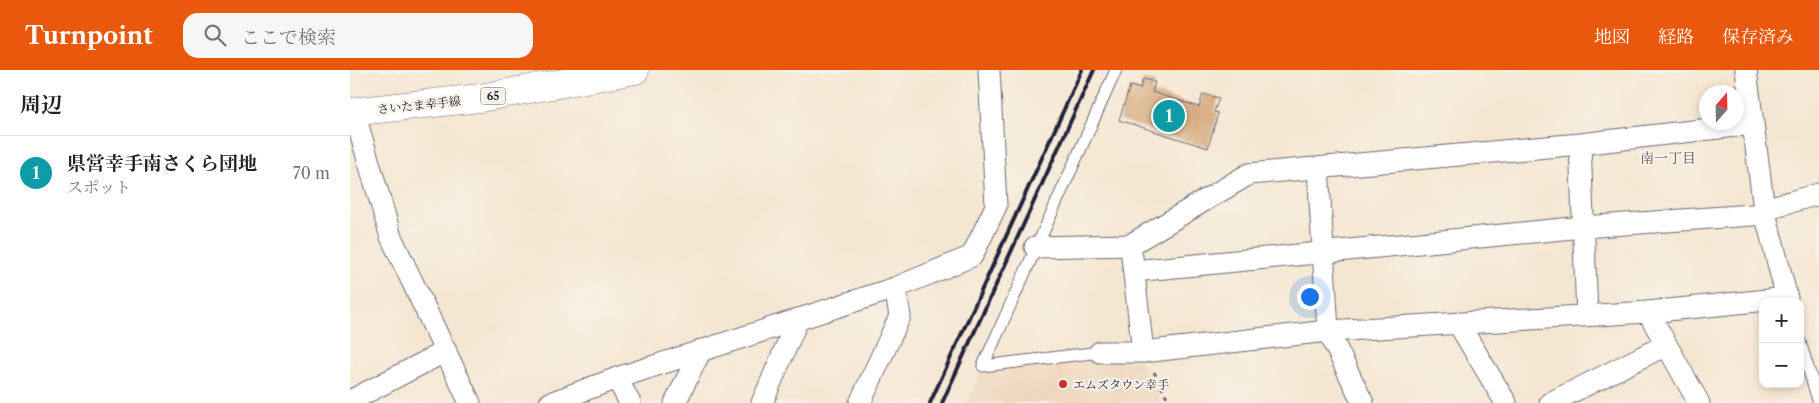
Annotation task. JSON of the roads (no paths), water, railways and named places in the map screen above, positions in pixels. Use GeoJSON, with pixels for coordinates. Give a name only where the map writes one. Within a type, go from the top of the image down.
{"type":"FeatureCollection","features":[{"type":"Feature","properties":{"kind":"main road","name":"さいたま幸手線"},"geometry":{"type":"LineString","coordinates":[[352,112],[480,98],[635,70]]}},
{"type":"Feature","properties":{"kind":"street"},"geometry":{"type":"LineString","coordinates":[[550,403],[617,378],[895,288],[972,256],[996,206],[989,70]]}},
{"type":"Feature","properties":{"kind":"street"},"geometry":{"type":"LineString","coordinates":[[1746,70],[1765,211],[1787,298]]}},
{"type":"Feature","properties":{"kind":"street"},"geometry":{"type":"LineString","coordinates":[[352,112],[391,237],[470,403]]}},
{"type":"Feature","properties":{"kind":"street"},"geometry":{"type":"LineString","coordinates":[[1034,247],[1130,245],[1249,174],[1580,144],[1753,124]]}},
{"type":"Feature","properties":{"kind":"street"},"geometry":{"type":"LineString","coordinates":[[1580,144],[1587,316]]}},
{"type":"Feature","properties":{"kind":"street"},"geometry":{"type":"LineString","coordinates":[[1318,168],[1328,331],[1363,403]]}},
{"type":"Feature","properties":{"kind":"street"},"geometry":{"type":"LineString","coordinates":[[1134,270],[1765,211],[1819,194]]}},
{"type":"Feature","properties":{"kind":"street"},"geometry":{"type":"LineString","coordinates":[[1130,245],[1143,352]]}},
{"type":"Feature","properties":{"kind":"street"},"geometry":{"type":"LineString","coordinates":[[860,403],[900,316],[895,288]]}},
{"type":"Feature","properties":{"kind":"street"},"geometry":{"type":"LineString","coordinates":[[1100,352],[1143,352],[1328,331],[1648,312],[1759,302]]}},
{"type":"Feature","properties":{"kind":"street"},"geometry":{"type":"LineString","coordinates":[[1648,312],[1699,403]]}},
{"type":"Feature","properties":{"kind":"street"},"geometry":{"type":"LineString","coordinates":[[762,403],[798,319]]}},
{"type":"Feature","properties":{"kind":"street"},"geometry":{"type":"LineString","coordinates":[[1458,323],[1506,403]]}},
{"type":"Feature","properties":{"kind":"street"},"geometry":{"type":"LineString","coordinates":[[1550,403],[1666,345]]}},
{"type":"Feature","properties":{"kind":"street"},"geometry":{"type":"LineString","coordinates":[[675,403],[702,350]]}},
{"type":"Feature","properties":{"kind":"street"},"geometry":{"type":"LineString","coordinates":[[350,400],[446,352]]}},
{"type":"Feature","properties":{"kind":"street"},"geometry":{"type":"LineString","coordinates":[[617,378],[630,403]]}},
{"type":"Feature","properties":{"kind":"lane"},"geometry":{"type":"LineString","coordinates":[[1100,352],[982,366],[1034,247],[1116,70]]}},
{"type":"Feature","properties":{"kind":"lane"},"geometry":{"type":"LineString","coordinates":[[1800,343],[1819,403]]}},
{"type":"Feature","properties":{"kind":"railway"},"geometry":{"type":"LineString","coordinates":[[930,403],[1082,70]]}},
{"type":"Feature","properties":{"kind":"railway"},"geometry":{"type":"LineString","coordinates":[[942,403],[1094,70]]}},
{"type":"Feature","properties":{"kind":"place","name":"県営幸手南さくら団地"},"geometry":{"type":"Point","coordinates":[1169,116]}},
{"type":"Feature","properties":{"kind":"place","name":"エムズタウン幸手"},"geometry":{"type":"Point","coordinates":[1063,384]}},
{"type":"Feature","properties":{"kind":"district","name":"南一丁目"},"geometry":{"type":"Point","coordinates":[1668,158]}}]}
